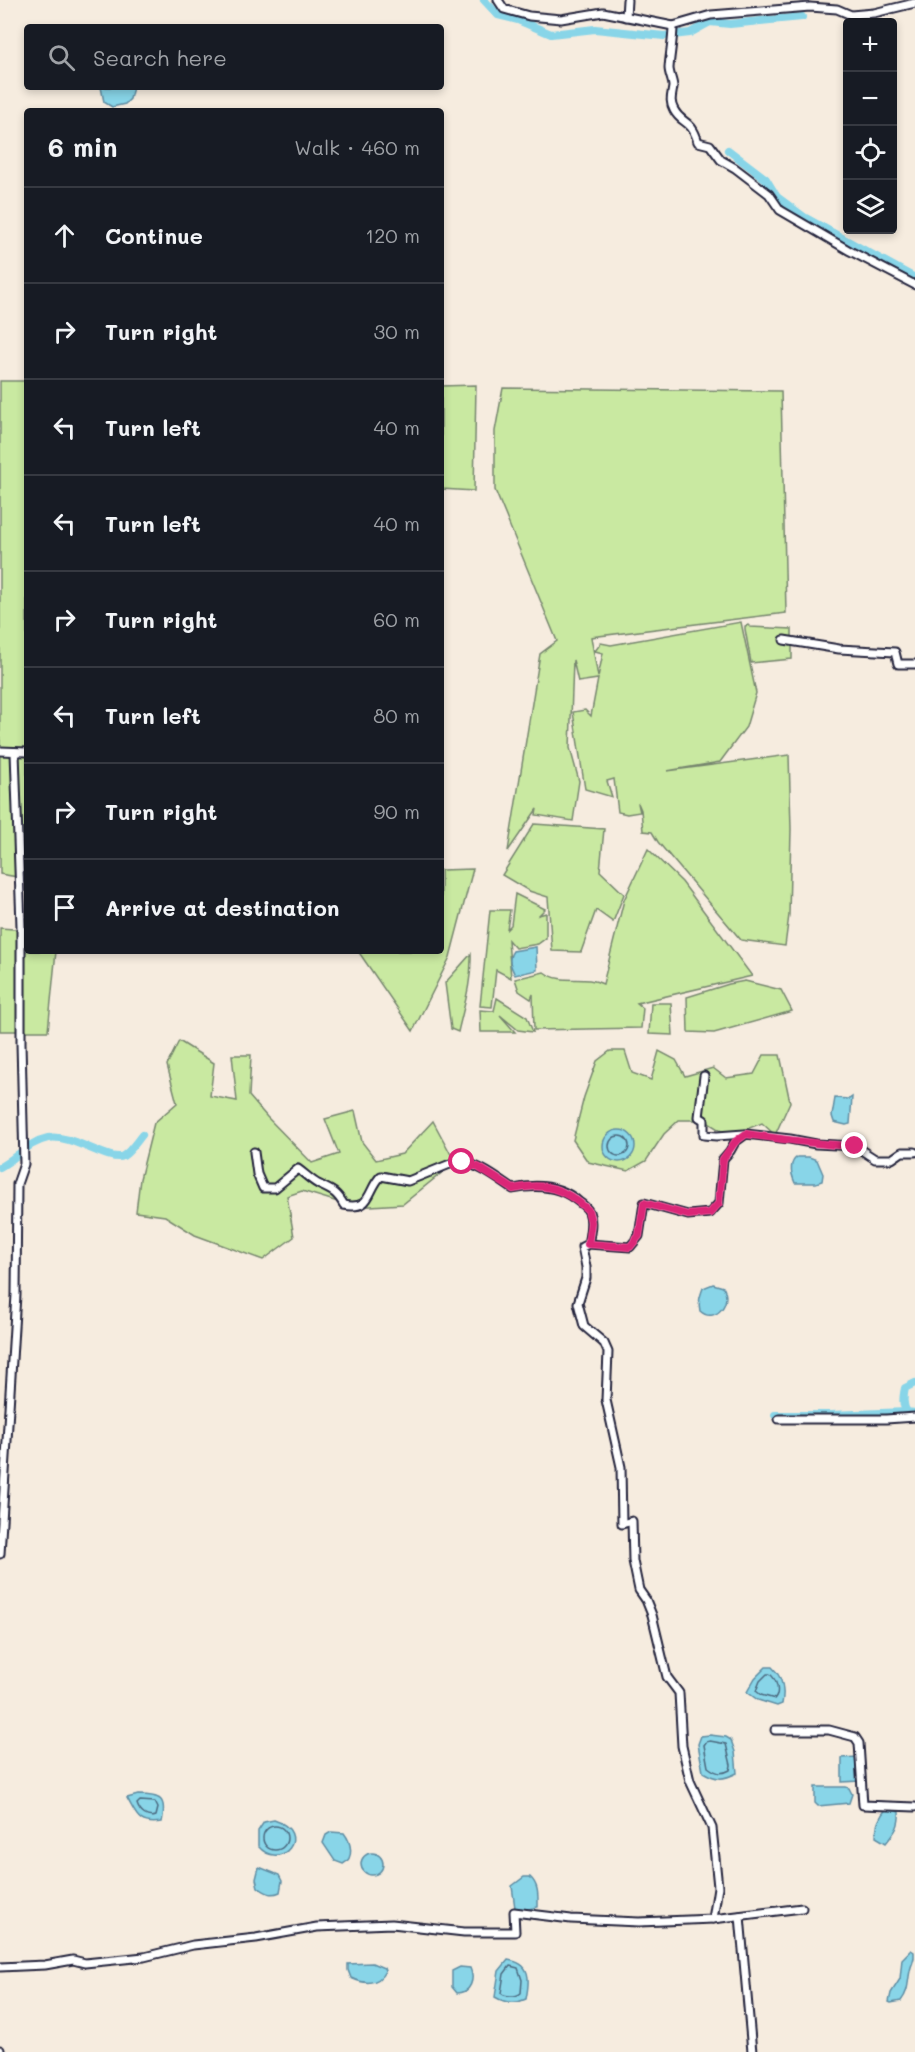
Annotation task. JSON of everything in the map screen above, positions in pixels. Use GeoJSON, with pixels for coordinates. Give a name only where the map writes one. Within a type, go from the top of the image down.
{"type":"FeatureCollection","features":[{"type":"Feature","properties":{"kind":"street"},"geometry":{"type":"LineString","coordinates":[[498,0],[504,9],[529,16],[561,19],[603,12],[674,26],[711,15],[810,8],[837,9],[851,15],[874,13],[915,3]]}},
{"type":"Feature","properties":{"kind":"street"},"geometry":{"type":"LineString","coordinates":[[626,17],[627,0]]}},
{"type":"Feature","properties":{"kind":"street"},"geometry":{"type":"LineString","coordinates":[[674,26],[669,70],[673,87],[670,96],[671,103],[674,110],[695,131],[698,142],[710,146],[721,160],[769,194],[780,210],[850,251],[915,285]]}},
{"type":"Feature","properties":{"kind":"street"},"geometry":{"type":"LineString","coordinates":[[784,640],[839,649],[895,652],[898,664],[915,664]]}},
{"type":"Feature","properties":{"kind":"street"},"geometry":{"type":"LineString","coordinates":[[0,752],[24,752]]}},
{"type":"Feature","properties":{"kind":"street"},"geometry":{"type":"LineString","coordinates":[[0,1554],[16,1295],[17,1184],[24,1164],[21,926],[15,752]]}},
{"type":"Feature","properties":{"kind":"street"},"geometry":{"type":"LineString","coordinates":[[704,1076],[699,1117],[704,1120],[704,1135],[746,1134],[816,1144],[855,1146],[875,1159],[892,1159],[902,1152],[915,1152]]}},
{"type":"Feature","properties":{"kind":"street"},"geometry":{"type":"LineString","coordinates":[[713,1919],[718,1887],[712,1828],[698,1801],[687,1769],[682,1746],[679,1693],[667,1677],[652,1615],[639,1590],[633,1561],[632,1521],[622,1524],[621,1467],[606,1400],[608,1352],[604,1343],[584,1326],[578,1303],[586,1278],[582,1247],[588,1244],[630,1247],[639,1236],[644,1203],[688,1215],[710,1213],[719,1203],[723,1159],[735,1142],[746,1134]]}},
{"type":"Feature","properties":{"kind":"street"},"geometry":{"type":"LineString","coordinates":[[254,1152],[257,1174],[263,1188],[275,1188],[298,1169],[318,1184],[338,1194],[344,1205],[354,1207],[370,1197],[375,1181],[381,1176],[408,1181],[455,1162],[471,1163],[513,1189],[526,1186],[535,1188],[548,1186],[562,1190],[576,1199],[588,1210],[591,1222],[588,1244]]}},
{"type":"Feature","properties":{"kind":"street"},"geometry":{"type":"LineString","coordinates":[[779,1419],[915,1417]]}},
{"type":"Feature","properties":{"kind":"street"},"geometry":{"type":"LineString","coordinates":[[775,1730],[829,1730],[855,1737],[859,1743],[863,1805],[915,1807]]}},
{"type":"Feature","properties":{"kind":"street"},"geometry":{"type":"LineString","coordinates":[[0,1967],[45,1965],[73,1960],[85,1963],[144,1958],[193,1945],[256,1938],[317,1927],[392,1924],[464,1932],[515,1932],[514,1912],[571,1919],[639,1922],[713,1919],[802,1908]]}},
{"type":"Feature","properties":{"kind":"street"},"geometry":{"type":"LineString","coordinates":[[740,1916],[752,2052]]}},
{"type":"Feature","properties":{"kind":"green space"},"geometry":{"type":"Polygon","coordinates":[[[0,381],[24,381],[24,750],[0,750],[0,381]]]}},
{"type":"Feature","properties":{"kind":"green space"},"geometry":{"type":"Polygon","coordinates":[[[476,385],[474,491],[444,489],[444,386],[476,385]]]}},
{"type":"Feature","properties":{"kind":"green space"},"geometry":{"type":"Polygon","coordinates":[[[503,388],[781,391],[786,613],[591,637],[598,677],[603,653],[595,651],[601,643],[611,645],[741,622],[756,693],[746,727],[720,762],[667,771],[789,755],[791,829],[789,915],[785,946],[741,940],[652,832],[643,831],[641,810],[638,803],[640,812],[627,814],[618,812],[614,779],[607,781],[612,797],[585,789],[573,712],[585,710],[591,716],[598,679],[578,682],[573,660],[570,748],[579,781],[573,821],[536,815],[537,809],[508,851],[540,654],[557,641],[495,490],[495,431],[503,388]]]}},
{"type":"Feature","properties":{"kind":"green space"},"geometry":{"type":"Polygon","coordinates":[[[748,625],[750,627],[792,629],[792,659],[751,663],[745,629],[748,625]]]}},
{"type":"Feature","properties":{"kind":"green space"},"geometry":{"type":"Polygon","coordinates":[[[0,753],[13,753],[18,877],[0,874],[0,753]]]}},
{"type":"Feature","properties":{"kind":"green space"},"geometry":{"type":"Polygon","coordinates":[[[16,753],[24,753],[24,875],[20,876],[16,753]]]}},
{"type":"Feature","properties":{"kind":"green space"},"geometry":{"type":"Polygon","coordinates":[[[534,824],[604,829],[600,871],[624,894],[613,922],[596,910],[581,952],[552,951],[548,897],[529,891],[502,875],[534,824]]]}},
{"type":"Feature","properties":{"kind":"green space"},"geometry":{"type":"Polygon","coordinates":[[[648,849],[682,882],[752,976],[637,1003],[643,1008],[641,1028],[534,1030],[533,994],[531,999],[519,991],[515,979],[544,972],[558,978],[596,981],[603,984],[624,900],[648,849]]]}},
{"type":"Feature","properties":{"kind":"green space"},"geometry":{"type":"Polygon","coordinates":[[[473,869],[450,957],[413,1031],[360,954],[444,954],[444,870],[473,869]]]}},
{"type":"Feature","properties":{"kind":"green space"},"geometry":{"type":"Polygon","coordinates":[[[515,894],[545,909],[539,915],[546,913],[546,938],[538,944],[515,948],[508,940],[511,978],[496,970],[492,1007],[480,1006],[490,910],[510,910],[507,929],[511,925],[515,894]]]}},
{"type":"Feature","properties":{"kind":"green space"},"geometry":{"type":"Polygon","coordinates":[[[0,928],[24,930],[24,954],[56,954],[48,1031],[0,1031],[0,928]]]}},
{"type":"Feature","properties":{"kind":"green space"},"geometry":{"type":"Polygon","coordinates":[[[471,954],[469,984],[458,1032],[451,1029],[445,983],[471,954]]]}},
{"type":"Feature","properties":{"kind":"green space"},"geometry":{"type":"Polygon","coordinates":[[[745,981],[781,990],[792,1011],[714,1033],[688,1032],[687,997],[745,981]]]}},
{"type":"Feature","properties":{"kind":"green space"},"geometry":{"type":"Polygon","coordinates":[[[497,998],[527,1017],[533,1032],[518,1030],[500,1015],[515,1032],[481,1032],[480,1010],[494,1011],[497,998]]]}},
{"type":"Feature","properties":{"kind":"green space"},"geometry":{"type":"Polygon","coordinates":[[[651,1003],[671,1003],[673,1035],[649,1034],[651,1003]]]}},
{"type":"Feature","properties":{"kind":"green space"},"geometry":{"type":"Polygon","coordinates":[[[179,1041],[214,1063],[210,1096],[237,1101],[232,1055],[251,1055],[249,1096],[312,1163],[339,1154],[325,1119],[355,1111],[362,1142],[376,1160],[402,1154],[433,1121],[455,1162],[403,1204],[354,1207],[302,1191],[287,1196],[294,1237],[263,1260],[195,1235],[165,1216],[136,1212],[140,1179],[154,1123],[177,1103],[167,1065],[179,1041]]]}},
{"type":"Feature","properties":{"kind":"green space"},"geometry":{"type":"Polygon","coordinates":[[[610,1051],[625,1051],[632,1073],[651,1080],[659,1051],[676,1060],[685,1076],[713,1068],[726,1078],[754,1074],[764,1055],[780,1055],[790,1102],[775,1135],[762,1123],[729,1136],[704,1120],[679,1120],[664,1134],[646,1161],[628,1171],[588,1162],[573,1140],[584,1097],[597,1061],[610,1051]]]}},
{"type":"Feature","properties":{"kind":"water"},"geometry":{"type":"Polygon","coordinates":[[[102,90],[132,90],[130,99],[125,104],[112,107],[104,102],[102,90]]]}},
{"type":"Feature","properties":{"kind":"water"},"geometry":{"type":"Polygon","coordinates":[[[536,947],[537,970],[515,975],[510,960],[513,951],[536,947]]]}},
{"type":"Feature","properties":{"kind":"water"},"geometry":{"type":"Polygon","coordinates":[[[852,1097],[850,1124],[834,1122],[832,1116],[835,1098],[849,1099],[852,1097]]]}},
{"type":"Feature","properties":{"kind":"water"},"geometry":{"type":"Polygon","coordinates":[[[619,1130],[630,1135],[635,1146],[630,1157],[619,1162],[608,1157],[603,1146],[608,1135],[619,1130]]]}},
{"type":"Feature","properties":{"kind":"water"},"geometry":{"type":"Polygon","coordinates":[[[797,1157],[817,1160],[823,1174],[822,1181],[795,1183],[792,1169],[794,1159],[797,1157]]]}},
{"type":"Feature","properties":{"kind":"water"},"geometry":{"type":"Polygon","coordinates":[[[713,1284],[723,1287],[726,1299],[717,1314],[706,1315],[700,1311],[700,1296],[703,1288],[713,1284]]]}},
{"type":"Feature","properties":{"kind":"water"},"geometry":{"type":"Polygon","coordinates":[[[766,1667],[772,1667],[779,1675],[782,1684],[782,1704],[777,1706],[758,1700],[747,1692],[755,1678],[766,1667]]]}},
{"type":"Feature","properties":{"kind":"water"},"geometry":{"type":"Polygon","coordinates":[[[710,1735],[731,1740],[737,1773],[720,1778],[703,1772],[698,1744],[701,1736],[710,1735]]]}},
{"type":"Feature","properties":{"kind":"water"},"geometry":{"type":"Polygon","coordinates":[[[857,1757],[860,1781],[842,1782],[842,1758],[857,1757]]]}},
{"type":"Feature","properties":{"kind":"water"},"geometry":{"type":"Polygon","coordinates":[[[815,1787],[846,1787],[852,1794],[849,1803],[818,1806],[815,1803],[815,1787]]]}},
{"type":"Feature","properties":{"kind":"water"},"geometry":{"type":"Polygon","coordinates":[[[138,1795],[157,1797],[163,1803],[162,1822],[148,1822],[139,1818],[127,1798],[138,1795]]]}},
{"type":"Feature","properties":{"kind":"water"},"geometry":{"type":"Polygon","coordinates":[[[887,1808],[899,1812],[899,1821],[886,1843],[876,1837],[878,1821],[887,1808]]]}},
{"type":"Feature","properties":{"kind":"water"},"geometry":{"type":"Polygon","coordinates":[[[274,1820],[286,1826],[292,1833],[293,1841],[284,1853],[276,1855],[267,1853],[258,1846],[258,1831],[264,1822],[274,1820]]]}},
{"type":"Feature","properties":{"kind":"water"},"geometry":{"type":"Polygon","coordinates":[[[331,1832],[344,1833],[348,1841],[351,1850],[349,1858],[343,1864],[335,1861],[323,1843],[326,1835],[331,1832]]]}},
{"type":"Feature","properties":{"kind":"water"},"geometry":{"type":"Polygon","coordinates":[[[372,1853],[380,1856],[383,1864],[380,1872],[372,1875],[364,1872],[361,1864],[364,1856],[372,1853]]]}},
{"type":"Feature","properties":{"kind":"water"},"geometry":{"type":"Polygon","coordinates":[[[259,1867],[279,1875],[282,1881],[280,1892],[269,1893],[258,1887],[256,1879],[259,1867]]]}},
{"type":"Feature","properties":{"kind":"water"},"geometry":{"type":"Polygon","coordinates":[[[524,1877],[530,1877],[535,1884],[538,1907],[524,1910],[515,1908],[512,1886],[524,1877]]]}},
{"type":"Feature","properties":{"kind":"water"},"geometry":{"type":"Polygon","coordinates":[[[911,1950],[914,1952],[914,1958],[906,1993],[901,2001],[891,2003],[889,2002],[891,1993],[900,1979],[902,1959],[911,1950]]]}},
{"type":"Feature","properties":{"kind":"water"},"geometry":{"type":"Polygon","coordinates":[[[508,1960],[521,1965],[527,1973],[526,1999],[522,2001],[503,2001],[495,1997],[499,1971],[508,1960]]]}},
{"type":"Feature","properties":{"kind":"water"},"geometry":{"type":"Polygon","coordinates":[[[372,1963],[384,1968],[385,1971],[379,1979],[361,1982],[351,1978],[348,1964],[372,1963]]]}},
{"type":"Feature","properties":{"kind":"water"},"geometry":{"type":"Polygon","coordinates":[[[460,1967],[470,1968],[472,1981],[466,1991],[457,1993],[452,1987],[452,1971],[460,1967]]]}},
{"type":"Feature","properties":{"kind":"waterway"},"geometry":{"type":"LineString","coordinates":[[484,0],[498,15],[518,20],[551,34],[595,29],[664,36],[690,33],[710,22],[730,24],[802,17]]}},
{"type":"Feature","properties":{"kind":"waterway"},"geometry":{"type":"LineString","coordinates":[[728,150],[766,179],[777,197],[804,217],[915,278]]}},
{"type":"Feature","properties":{"kind":"waterway"},"geometry":{"type":"LineString","coordinates":[[0,1167],[34,1143],[48,1138],[68,1140],[117,1157],[126,1154],[142,1135]]}},
{"type":"Feature","properties":{"kind":"waterway"},"geometry":{"type":"LineString","coordinates":[[915,1383],[905,1388],[903,1401],[907,1412],[915,1413]]}},
{"type":"Feature","properties":{"kind":"waterway"},"geometry":{"type":"LineString","coordinates":[[775,1415],[907,1412]]}},
{"type":"Feature","properties":{"kind":"route"},"geometry":{"type":"LineString","coordinates":[[462,1162],[471,1163],[513,1189],[526,1186],[535,1188],[548,1186],[562,1190],[588,1210],[591,1222],[588,1244],[630,1247],[639,1236],[644,1203],[688,1215],[710,1213],[719,1203],[723,1159],[735,1142],[746,1134],[816,1144],[855,1146]]}}]}
